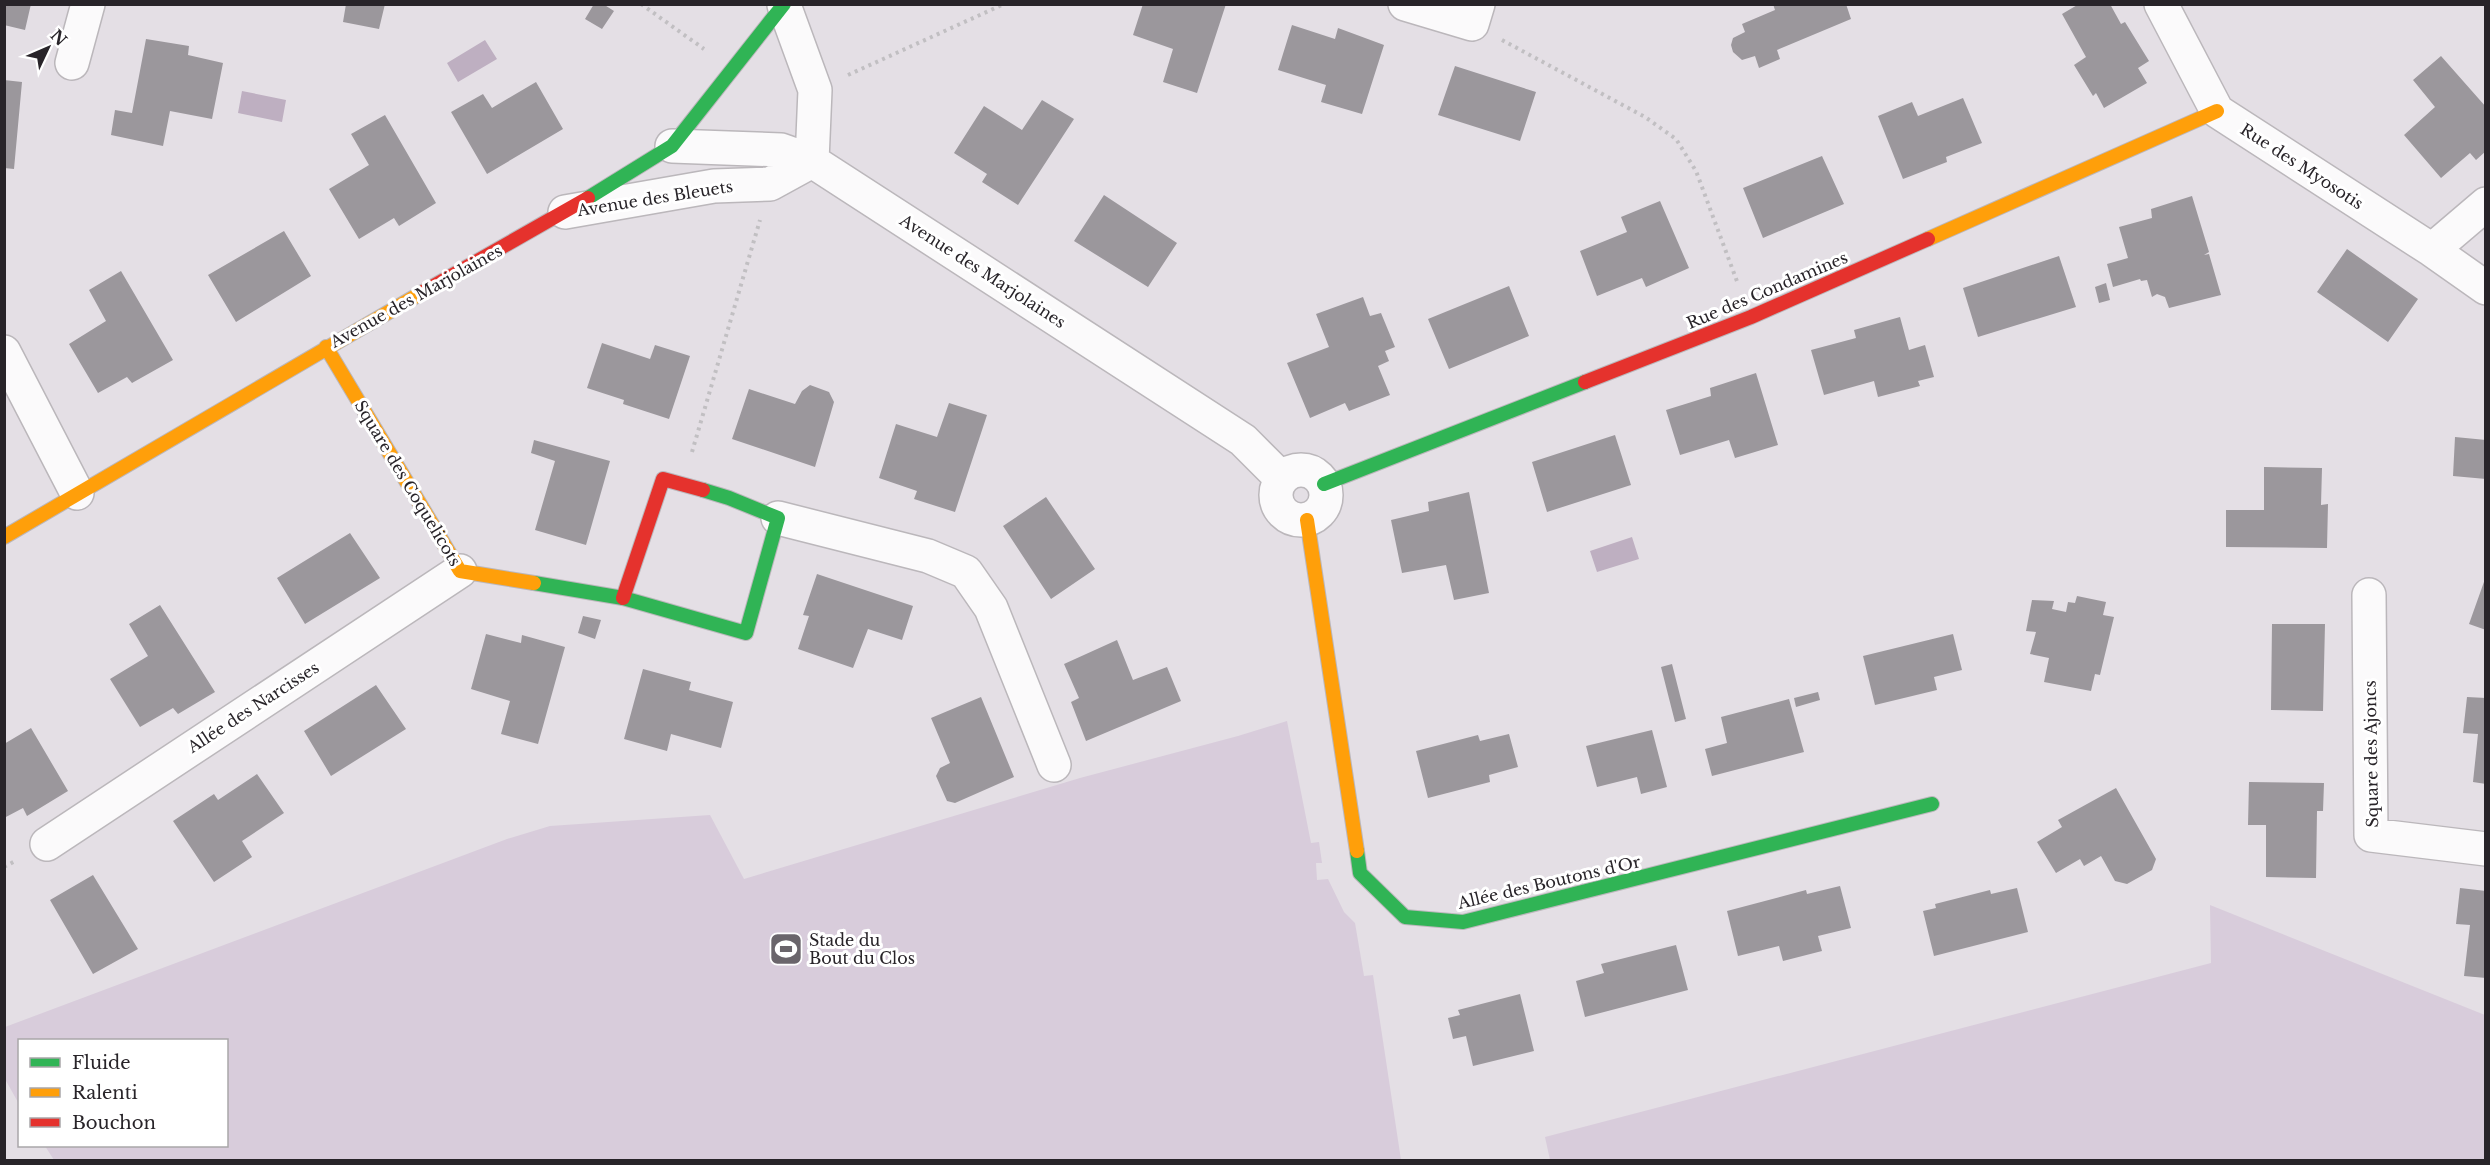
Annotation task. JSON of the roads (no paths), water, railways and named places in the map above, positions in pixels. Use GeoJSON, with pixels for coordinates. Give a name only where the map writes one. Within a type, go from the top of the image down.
{"type":"FeatureCollection","features":[{"type":"Feature","properties":{"kind":"street"},"geometry":{"type":"LineString","coordinates":[[72,63],[88,4]]}},
{"type":"Feature","properties":{"kind":"street"},"geometry":{"type":"LineString","coordinates":[[1405,4],[1475,14]]}},
{"type":"Feature","properties":{"kind":"street","name":"Rue des Myosotis"},"geometry":{"type":"LineString","coordinates":[[2161,4],[2217,111],[2432,250],[2486,288]]}},
{"type":"Feature","properties":{"kind":"street","name":"Avenue des Marjolaines"},"geometry":{"type":"LineString","coordinates":[[4,537],[326,347],[565,212],[672,146],[784,5]]}},
{"type":"Feature","properties":{"kind":"street","name":"Avenue des Marjolaines"},"geometry":{"type":"LineString","coordinates":[[784,5],[815,90],[812,161],[1243,440],[1282,479]]}},
{"type":"Feature","properties":{"kind":"street","name":"Rue des Condamines"},"geometry":{"type":"LineString","coordinates":[[1324,484],[1751,316],[2217,111]]}},
{"type":"Feature","properties":{"kind":"street"},"geometry":{"type":"LineString","coordinates":[[672,146],[781,150],[812,161]]}},
{"type":"Feature","properties":{"kind":"street"},"geometry":{"type":"LineString","coordinates":[[672,146],[714,186]]}},
{"type":"Feature","properties":{"kind":"street","name":"Avenue des Bleuets"},"geometry":{"type":"LineString","coordinates":[[565,212],[714,186],[770,184],[812,161]]}},
{"type":"Feature","properties":{"kind":"street"},"geometry":{"type":"LineString","coordinates":[[2432,250],[2486,204]]}},
{"type":"Feature","properties":{"kind":"street","name":"Square des Coquelicots"},"geometry":{"type":"LineString","coordinates":[[326,347],[460,571],[623,598],[746,633],[778,518]]}},
{"type":"Feature","properties":{"kind":"street"},"geometry":{"type":"LineString","coordinates":[[4,352],[77,493]]}},
{"type":"Feature","properties":{"kind":"street"},"geometry":{"type":"LineString","coordinates":[[1304,470],[1319,478],[1324,484],[1326,499],[1324,507],[1314,517],[1307,520],[1292,518],[1280,509],[1276,494],[1282,479],[1296,471],[1304,470]]}},
{"type":"Feature","properties":{"kind":"street"},"geometry":{"type":"LineString","coordinates":[[623,598],[663,479],[729,498],[778,518],[928,555],[966,572],[991,608],[1054,765]]}},
{"type":"Feature","properties":{"kind":"street","name":"Allée des Boutons d'Or"},"geometry":{"type":"LineString","coordinates":[[1307,520],[1360,873],[1405,917],[1463,922],[1932,804]]}},
{"type":"Feature","properties":{"kind":"street","name":"Allée des Narcisses"},"geometry":{"type":"LineString","coordinates":[[47,844],[460,571]]}},
{"type":"Feature","properties":{"kind":"street","name":"Square des Ajoncs"},"geometry":{"type":"LineString","coordinates":[[2369,595],[2371,835],[2486,849]]}},
{"type":"Feature","properties":{"kind":"place","name":"Stade du Bout du Clos"},"geometry":{"type":"Point","coordinates":[786,949]}}]}
